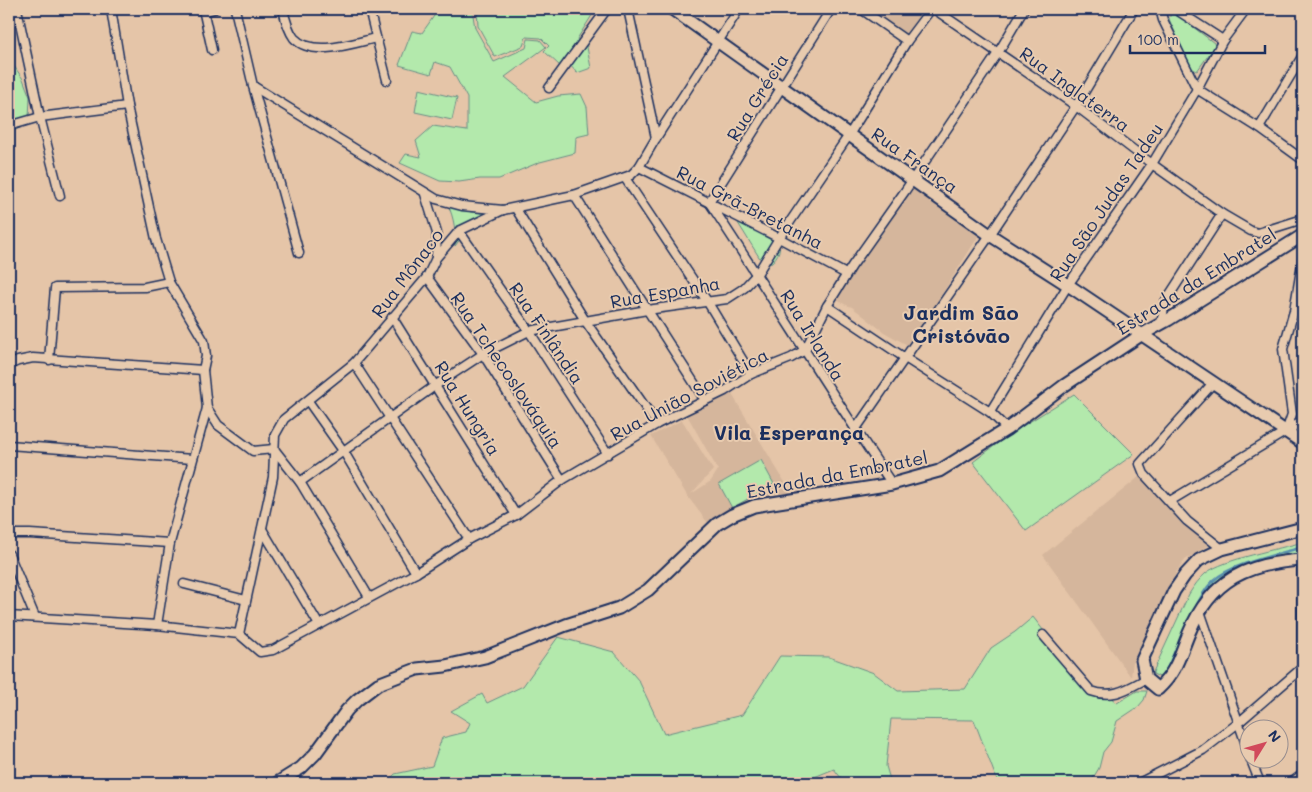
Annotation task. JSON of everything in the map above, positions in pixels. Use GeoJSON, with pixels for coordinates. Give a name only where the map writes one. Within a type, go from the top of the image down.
{"type":"FeatureCollection","features":[{"type":"Feature","properties":{"kind":"street"},"geometry":{"type":"LineString","coordinates":[[17,9],[40,117],[60,196]]}},
{"type":"Feature","properties":{"kind":"street"},"geometry":{"type":"LineString","coordinates":[[111,9],[127,106],[156,239],[170,282],[204,341],[206,356],[203,370],[206,408],[170,543],[157,625]]}},
{"type":"Feature","properties":{"kind":"street"},"geometry":{"type":"LineString","coordinates":[[212,50],[203,10],[214,9]]}},
{"type":"Feature","properties":{"kind":"street"},"geometry":{"type":"LineString","coordinates":[[236,9],[253,86],[299,253]]}},
{"type":"Feature","properties":{"kind":"street"},"geometry":{"type":"LineString","coordinates":[[283,9],[294,38],[304,44],[322,49],[376,38]]}},
{"type":"Feature","properties":{"kind":"street"},"geometry":{"type":"LineString","coordinates":[[369,9],[387,80]]}},
{"type":"Feature","properties":{"kind":"street"},"geometry":{"type":"LineString","coordinates":[[549,88],[607,9]]}},
{"type":"Feature","properties":{"kind":"street"},"geometry":{"type":"LineString","coordinates":[[628,9],[656,138]]}},
{"type":"Feature","properties":{"kind":"street","name":"Rua França"},"geometry":{"type":"LineString","coordinates":[[672,9],[990,235],[1068,284],[1303,443]]}},
{"type":"Feature","properties":{"kind":"street","name":"Rua Mônaco"},"geometry":{"type":"LineString","coordinates":[[239,634],[273,477],[275,435],[284,419],[354,363],[427,277],[436,258],[458,231],[503,210],[516,209],[574,195],[631,175],[639,167],[738,9]]}},
{"type":"Feature","properties":{"kind":"street","name":"Rua Grécia"},"geometry":{"type":"LineString","coordinates":[[709,202],[831,9]]}},
{"type":"Feature","properties":{"kind":"street"},"geometry":{"type":"LineString","coordinates":[[861,9],[907,41]]}},
{"type":"Feature","properties":{"kind":"street","name":"Rua Espanha"},"geometry":{"type":"LineString","coordinates":[[300,482],[436,385],[483,354],[529,331],[727,298],[744,288],[758,274],[779,238],[849,135],[907,41],[933,9]]}},
{"type":"Feature","properties":{"kind":"street","name":"Rua Inglaterra"},"geometry":{"type":"LineString","coordinates":[[933,9],[1076,106],[1222,214],[1251,231],[1258,233],[1303,219]]}},
{"type":"Feature","properties":{"kind":"street"},"geometry":{"type":"LineString","coordinates":[[805,350],[827,306],[846,274],[998,53],[1024,9]]}},
{"type":"Feature","properties":{"kind":"street"},"geometry":{"type":"LineString","coordinates":[[855,430],[990,235],[1076,106],[1134,9]]}},
{"type":"Feature","properties":{"kind":"street"},"geometry":{"type":"LineString","coordinates":[[1175,9],[1223,40]]}},
{"type":"Feature","properties":{"kind":"street","name":"Rua São Judas Tadeu"},"geometry":{"type":"LineString","coordinates":[[990,412],[1068,284],[1152,164],[1197,89],[1223,40],[1246,9]]}},
{"type":"Feature","properties":{"kind":"street"},"geometry":{"type":"LineString","coordinates":[[1161,10],[1197,89],[1259,128],[1303,160]]}},
{"type":"Feature","properties":{"kind":"street"},"geometry":{"type":"LineString","coordinates":[[1259,128],[1303,55]]}},
{"type":"Feature","properties":{"kind":"street"},"geometry":{"type":"LineString","coordinates":[[253,86],[425,194],[462,206],[503,210]]}},
{"type":"Feature","properties":{"kind":"street"},"geometry":{"type":"LineString","coordinates":[[9,126],[40,117],[127,106]]}},
{"type":"Feature","properties":{"kind":"street","name":"Rua Grã-Bretanha"},"geometry":{"type":"LineString","coordinates":[[639,167],[846,274]]}},
{"type":"Feature","properties":{"kind":"street"},"geometry":{"type":"LineString","coordinates":[[625,178],[707,301],[751,374]]}},
{"type":"Feature","properties":{"kind":"street"},"geometry":{"type":"LineString","coordinates":[[425,194],[437,233],[436,258]]}},
{"type":"Feature","properties":{"kind":"street"},"geometry":{"type":"LineString","coordinates":[[574,195],[705,400]]}},
{"type":"Feature","properties":{"kind":"street","name":"Rua Irlanda"},"geometry":{"type":"LineString","coordinates":[[709,202],[758,274],[855,430],[892,484]]}},
{"type":"Feature","properties":{"kind":"street"},"geometry":{"type":"LineString","coordinates":[[516,209],[586,322],[657,424]]}},
{"type":"Feature","properties":{"kind":"street"},"geometry":{"type":"LineString","coordinates":[[1161,324],[1165,302],[1222,214]]}},
{"type":"Feature","properties":{"kind":"street","name":"Rua Finlândia"},"geometry":{"type":"LineString","coordinates":[[458,231],[529,331],[608,454]]}},
{"type":"Feature","properties":{"kind":"street","name":"Estrada da Embratel"},"geometry":{"type":"LineString","coordinates":[[278,783],[301,768],[315,754],[357,700],[378,684],[417,668],[445,666],[485,657],[566,625],[619,608],[648,590],[717,524],[732,515],[754,506],[892,484],[939,471],[1007,429],[1065,385],[1141,335],[1303,235]]}},
{"type":"Feature","properties":{"kind":"street"},"geometry":{"type":"LineString","coordinates":[[1286,432],[1292,414],[1283,349],[1294,311],[1303,258]]}},
{"type":"Feature","properties":{"kind":"street","name":"Rua Tchecoslováquia"},"geometry":{"type":"LineString","coordinates":[[427,277],[483,354],[562,480]]}},
{"type":"Feature","properties":{"kind":"street"},"geometry":{"type":"LineString","coordinates":[[49,360],[54,288],[145,287],[170,282]]}},
{"type":"Feature","properties":{"kind":"street"},"geometry":{"type":"LineString","coordinates":[[827,306],[990,412],[1007,429]]}},
{"type":"Feature","properties":{"kind":"street","name":"Rua Hungria"},"geometry":{"type":"LineString","coordinates":[[392,318],[436,385],[516,515]]}},
{"type":"Feature","properties":{"kind":"street","name":"Rua União Soviética"},"geometry":{"type":"LineString","coordinates":[[239,634],[260,652],[273,650],[516,515],[562,480],[657,424],[725,391],[751,374],[791,358],[805,350]]}},
{"type":"Feature","properties":{"kind":"street"},"geometry":{"type":"LineString","coordinates":[[9,365],[27,359],[203,370]]}},
{"type":"Feature","properties":{"kind":"street"},"geometry":{"type":"LineString","coordinates":[[354,363],[469,540]]}},
{"type":"Feature","properties":{"kind":"street"},"geometry":{"type":"LineString","coordinates":[[1214,382],[1140,464],[1144,474],[1187,521],[1222,548]]}},
{"type":"Feature","properties":{"kind":"street"},"geometry":{"type":"LineString","coordinates":[[308,401],[344,452],[416,572]]}},
{"type":"Feature","properties":{"kind":"street"},"geometry":{"type":"LineString","coordinates":[[206,408],[218,426],[253,451],[274,449],[300,482],[369,597]]}},
{"type":"Feature","properties":{"kind":"street"},"geometry":{"type":"LineString","coordinates":[[1170,501],[1303,421]]}},
{"type":"Feature","properties":{"kind":"street"},"geometry":{"type":"LineString","coordinates":[[9,445],[192,458]]}},
{"type":"Feature","properties":{"kind":"street"},"geometry":{"type":"LineString","coordinates":[[1139,783],[1203,750],[1237,724],[1303,667],[1303,560],[1282,561],[1252,568],[1236,576],[1214,592],[1190,631],[1175,669],[1169,679],[1158,689],[1146,679],[1142,660],[1174,591],[1199,560],[1222,548],[1303,528]]}},
{"type":"Feature","properties":{"kind":"street"},"geometry":{"type":"LineString","coordinates":[[262,529],[319,624]]}},
{"type":"Feature","properties":{"kind":"street"},"geometry":{"type":"LineString","coordinates":[[9,536],[30,534],[170,543]]}},
{"type":"Feature","properties":{"kind":"street"},"geometry":{"type":"LineString","coordinates":[[9,554],[35,618]]}},
{"type":"Feature","properties":{"kind":"street"},"geometry":{"type":"LineString","coordinates":[[184,584],[246,600]]}},
{"type":"Feature","properties":{"kind":"street"},"geometry":{"type":"LineString","coordinates":[[1200,612],[1240,731]]}},
{"type":"Feature","properties":{"kind":"street"},"geometry":{"type":"LineString","coordinates":[[9,616],[157,625],[239,634]]}},
{"type":"Feature","properties":{"kind":"street"},"geometry":{"type":"LineString","coordinates":[[1043,635],[1091,691],[1099,694],[1118,694],[1146,679]]}},
{"type":"Feature","properties":{"kind":"street"},"geometry":{"type":"LineString","coordinates":[[1255,770],[1260,783]]}},
{"type":"Feature","properties":{"kind":"street"},"geometry":{"type":"LineString","coordinates":[[1292,783],[1303,774]]}},
{"type":"Feature","properties":{"kind":"shaded area"},"geometry":{"type":"Polygon","coordinates":[[[871,9],[925,9],[905,35],[871,9]]]}},
{"type":"Feature","properties":{"kind":"shaded area"},"geometry":{"type":"Polygon","coordinates":[[[912,183],[983,229],[909,346],[884,332],[852,307],[836,298],[840,287],[912,183]]]}},
{"type":"Feature","properties":{"kind":"shaded area"},"geometry":{"type":"Polygon","coordinates":[[[730,391],[792,494],[736,508],[711,527],[688,497],[651,436],[682,420],[713,470],[691,494],[711,481],[718,470],[687,415],[730,391]]]}},
{"type":"Feature","properties":{"kind":"shaded area"},"geometry":{"type":"Polygon","coordinates":[[[1139,477],[1153,486],[1207,543],[1207,546],[1185,560],[1177,571],[1133,661],[1131,677],[1043,555],[1139,477]]]}},
{"type":"Feature","properties":{"kind":"green space"},"geometry":{"type":"Polygon","coordinates":[[[434,9],[472,9],[475,28],[494,62],[526,48],[528,39],[540,40],[546,47],[505,77],[536,102],[558,96],[581,94],[587,107],[589,134],[576,137],[575,153],[540,162],[499,179],[459,182],[440,181],[400,163],[406,154],[421,157],[416,141],[433,126],[467,131],[467,98],[450,67],[435,62],[431,74],[399,65],[412,31],[422,33],[434,16],[434,9]]]}},
{"type":"Feature","properties":{"kind":"green space"},"geometry":{"type":"Polygon","coordinates":[[[477,9],[596,9],[577,39],[580,45],[586,42],[591,68],[577,73],[569,64],[561,67],[544,51],[549,46],[541,38],[526,37],[523,46],[495,57],[478,26],[477,9]]]}},
{"type":"Feature","properties":{"kind":"green space"},"geometry":{"type":"Polygon","coordinates":[[[1171,13],[1175,13],[1214,43],[1215,46],[1197,71],[1191,68],[1169,19],[1171,13]]]}},
{"type":"Feature","properties":{"kind":"green space"},"geometry":{"type":"Polygon","coordinates":[[[9,59],[23,79],[30,97],[29,118],[20,128],[9,132],[9,59]]]}},
{"type":"Feature","properties":{"kind":"green space"},"geometry":{"type":"Polygon","coordinates":[[[419,89],[457,98],[452,120],[415,112],[419,89]]]}},
{"type":"Feature","properties":{"kind":"green space"},"geometry":{"type":"Polygon","coordinates":[[[448,205],[471,212],[491,214],[465,233],[455,246],[454,225],[448,205]]]}},
{"type":"Feature","properties":{"kind":"green space"},"geometry":{"type":"Polygon","coordinates":[[[741,220],[778,243],[779,252],[772,263],[764,265],[738,223],[741,220]]]}},
{"type":"Feature","properties":{"kind":"green space"},"geometry":{"type":"Polygon","coordinates":[[[1074,394],[1134,454],[1026,531],[973,462],[1010,434],[1074,394]]]}},
{"type":"Feature","properties":{"kind":"green space"},"geometry":{"type":"Polygon","coordinates":[[[761,460],[774,484],[732,508],[719,484],[761,460]]]}},
{"type":"Feature","properties":{"kind":"green space"},"geometry":{"type":"Polygon","coordinates":[[[1303,542],[1303,556],[1261,561],[1234,571],[1222,578],[1211,588],[1198,605],[1164,679],[1153,674],[1189,594],[1206,573],[1225,563],[1303,542]]]}},
{"type":"Feature","properties":{"kind":"green space"},"geometry":{"type":"Polygon","coordinates":[[[1033,617],[1088,688],[1107,694],[1117,703],[1137,691],[1147,691],[1144,700],[1138,707],[1117,721],[1111,742],[1103,752],[1099,768],[1090,783],[998,783],[974,720],[891,719],[886,766],[891,783],[845,783],[834,769],[807,780],[807,783],[386,783],[395,774],[432,766],[442,738],[466,732],[470,723],[451,711],[482,694],[487,703],[523,686],[558,637],[614,652],[639,681],[664,734],[742,715],[780,656],[829,657],[874,673],[898,691],[965,689],[991,648],[1033,617]]]}},
{"type":"Feature","properties":{"kind":"waterway"},"geometry":{"type":"LineString","coordinates":[[1194,611],[1207,588],[1221,575],[1255,560],[1303,547]]}},
{"type":"Feature","properties":{"kind":"waterway"},"geometry":{"type":"LineString","coordinates":[[1166,671],[1180,640]]}},
{"type":"Feature","properties":{"kind":"district","name":"Jardim São Cristóvão"},"geometry":{"type":"Point","coordinates":[961,324]}},
{"type":"Feature","properties":{"kind":"district","name":"Vila Esperança"},"geometry":{"type":"Point","coordinates":[789,432]}}]}
